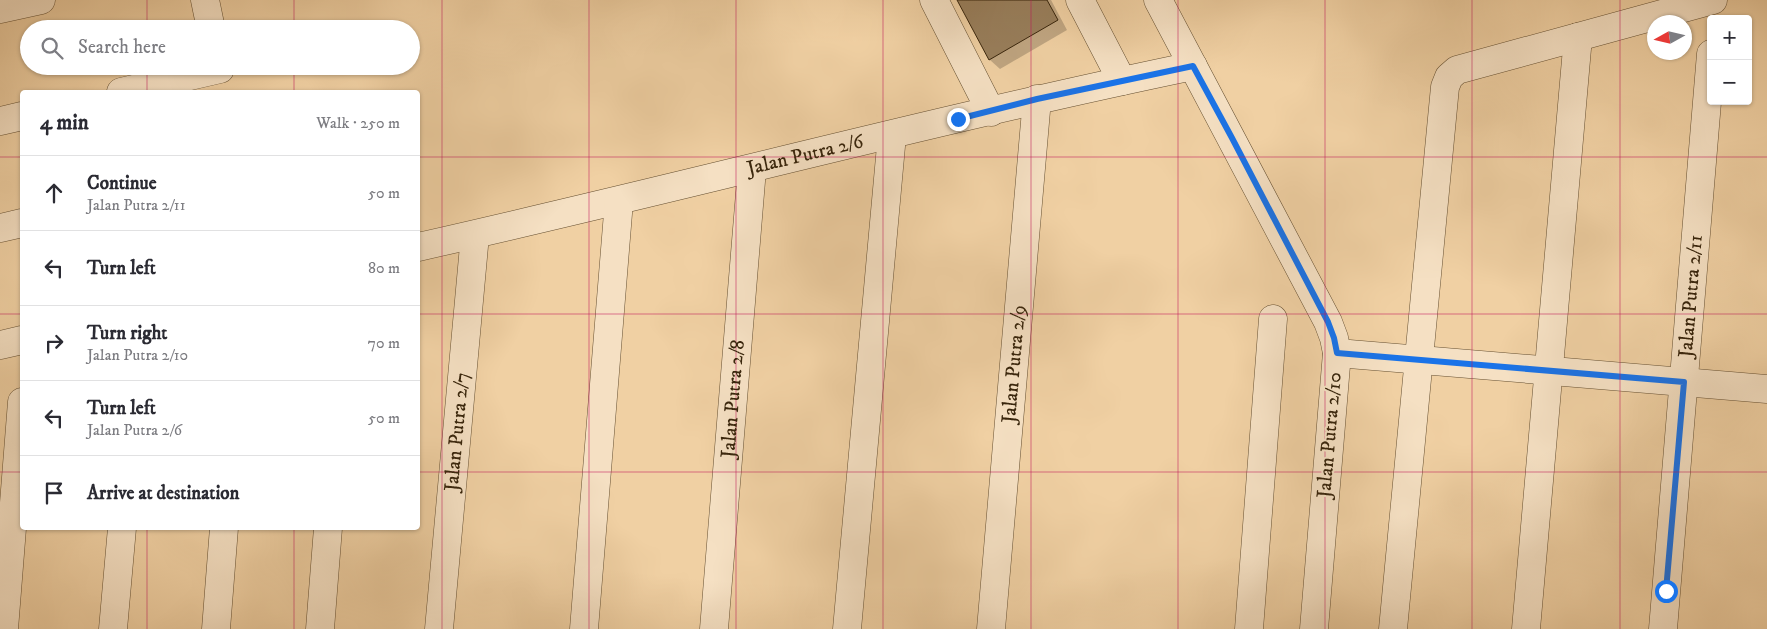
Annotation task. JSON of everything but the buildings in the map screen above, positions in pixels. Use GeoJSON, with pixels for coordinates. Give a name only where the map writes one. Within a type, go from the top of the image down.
{"type":"FeatureCollection","features":[{"type":"Feature","properties":{"kind":"street"},"geometry":{"type":"LineString","coordinates":[[0,10],[41,0]]}},
{"type":"Feature","properties":{"kind":"street"},"geometry":{"type":"LineString","coordinates":[[205,0],[209,20]]}},
{"type":"Feature","properties":{"kind":"street"},"geometry":{"type":"LineString","coordinates":[[934,0],[990,112]]}},
{"type":"Feature","properties":{"kind":"street"},"geometry":{"type":"LineString","coordinates":[[1080,0],[1122,81]]}},
{"type":"Feature","properties":{"kind":"street","name":"Jalan Putra 2/10"},"geometry":{"type":"LineString","coordinates":[[1158,0],[1328,322],[1334,338],[1337,353],[1314,629]]}},
{"type":"Feature","properties":{"kind":"street"},"geometry":{"type":"LineString","coordinates":[[1393,629],[1445,87],[1449,77],[1457,70],[1714,0],[1714,15]]}},
{"type":"Feature","properties":{"kind":"street"},"geometry":{"type":"LineString","coordinates":[[1526,629],[1578,37]]}},
{"type":"Feature","properties":{"kind":"street","name":"Jalan Putra 2/11"},"geometry":{"type":"LineString","coordinates":[[1663,629],[1711,60]]}},
{"type":"Feature","properties":{"kind":"street","name":"Jalan Putra 2/6"},"geometry":{"type":"LineString","coordinates":[[420,248],[990,112],[1037,99],[1193,66]]}},
{"type":"Feature","properties":{"kind":"street"},"geometry":{"type":"LineString","coordinates":[[134,90],[222,76]]}},
{"type":"Feature","properties":{"kind":"street","name":"Jalan Putra 2/9"},"geometry":{"type":"LineString","coordinates":[[991,629],[1037,99]]}},
{"type":"Feature","properties":{"kind":"street"},"geometry":{"type":"LineString","coordinates":[[0,121],[20,116]]}},
{"type":"Feature","properties":{"kind":"street"},"geometry":{"type":"LineString","coordinates":[[847,629],[892,135]]}},
{"type":"Feature","properties":{"kind":"street","name":"Jalan Putra 2/8"},"geometry":{"type":"LineString","coordinates":[[714,629],[752,169]]}},
{"type":"Feature","properties":{"kind":"street"},"geometry":{"type":"LineString","coordinates":[[584,629],[619,200]]}},
{"type":"Feature","properties":{"kind":"street"},"geometry":{"type":"LineString","coordinates":[[0,228],[20,223]]}},
{"type":"Feature","properties":{"kind":"street","name":"Jalan Putra 2/7"},"geometry":{"type":"LineString","coordinates":[[439,629],[475,235]]}},
{"type":"Feature","properties":{"kind":"street"},"geometry":{"type":"LineString","coordinates":[[1250,629],[1273,319]]}},
{"type":"Feature","properties":{"kind":"street"},"geometry":{"type":"LineString","coordinates":[[0,345],[20,340]]}},
{"type":"Feature","properties":{"kind":"street"},"geometry":{"type":"LineString","coordinates":[[1337,353],[1767,389]]}},
{"type":"Feature","properties":{"kind":"street"},"geometry":{"type":"LineString","coordinates":[[4,629],[4,573],[20,421]]}},
{"type":"Feature","properties":{"kind":"street"},"geometry":{"type":"LineString","coordinates":[[113,629],[122,530]]}},
{"type":"Feature","properties":{"kind":"street"},"geometry":{"type":"LineString","coordinates":[[216,629],[224,530]]}},
{"type":"Feature","properties":{"kind":"street"},"geometry":{"type":"LineString","coordinates":[[320,629],[328,530]]}},
{"type":"Feature","properties":{"kind":"route"},"geometry":{"type":"LineString","coordinates":[[958,119],[1037,99],[1193,66],[1328,322],[1337,353],[1684,382],[1666,591]]}}]}
